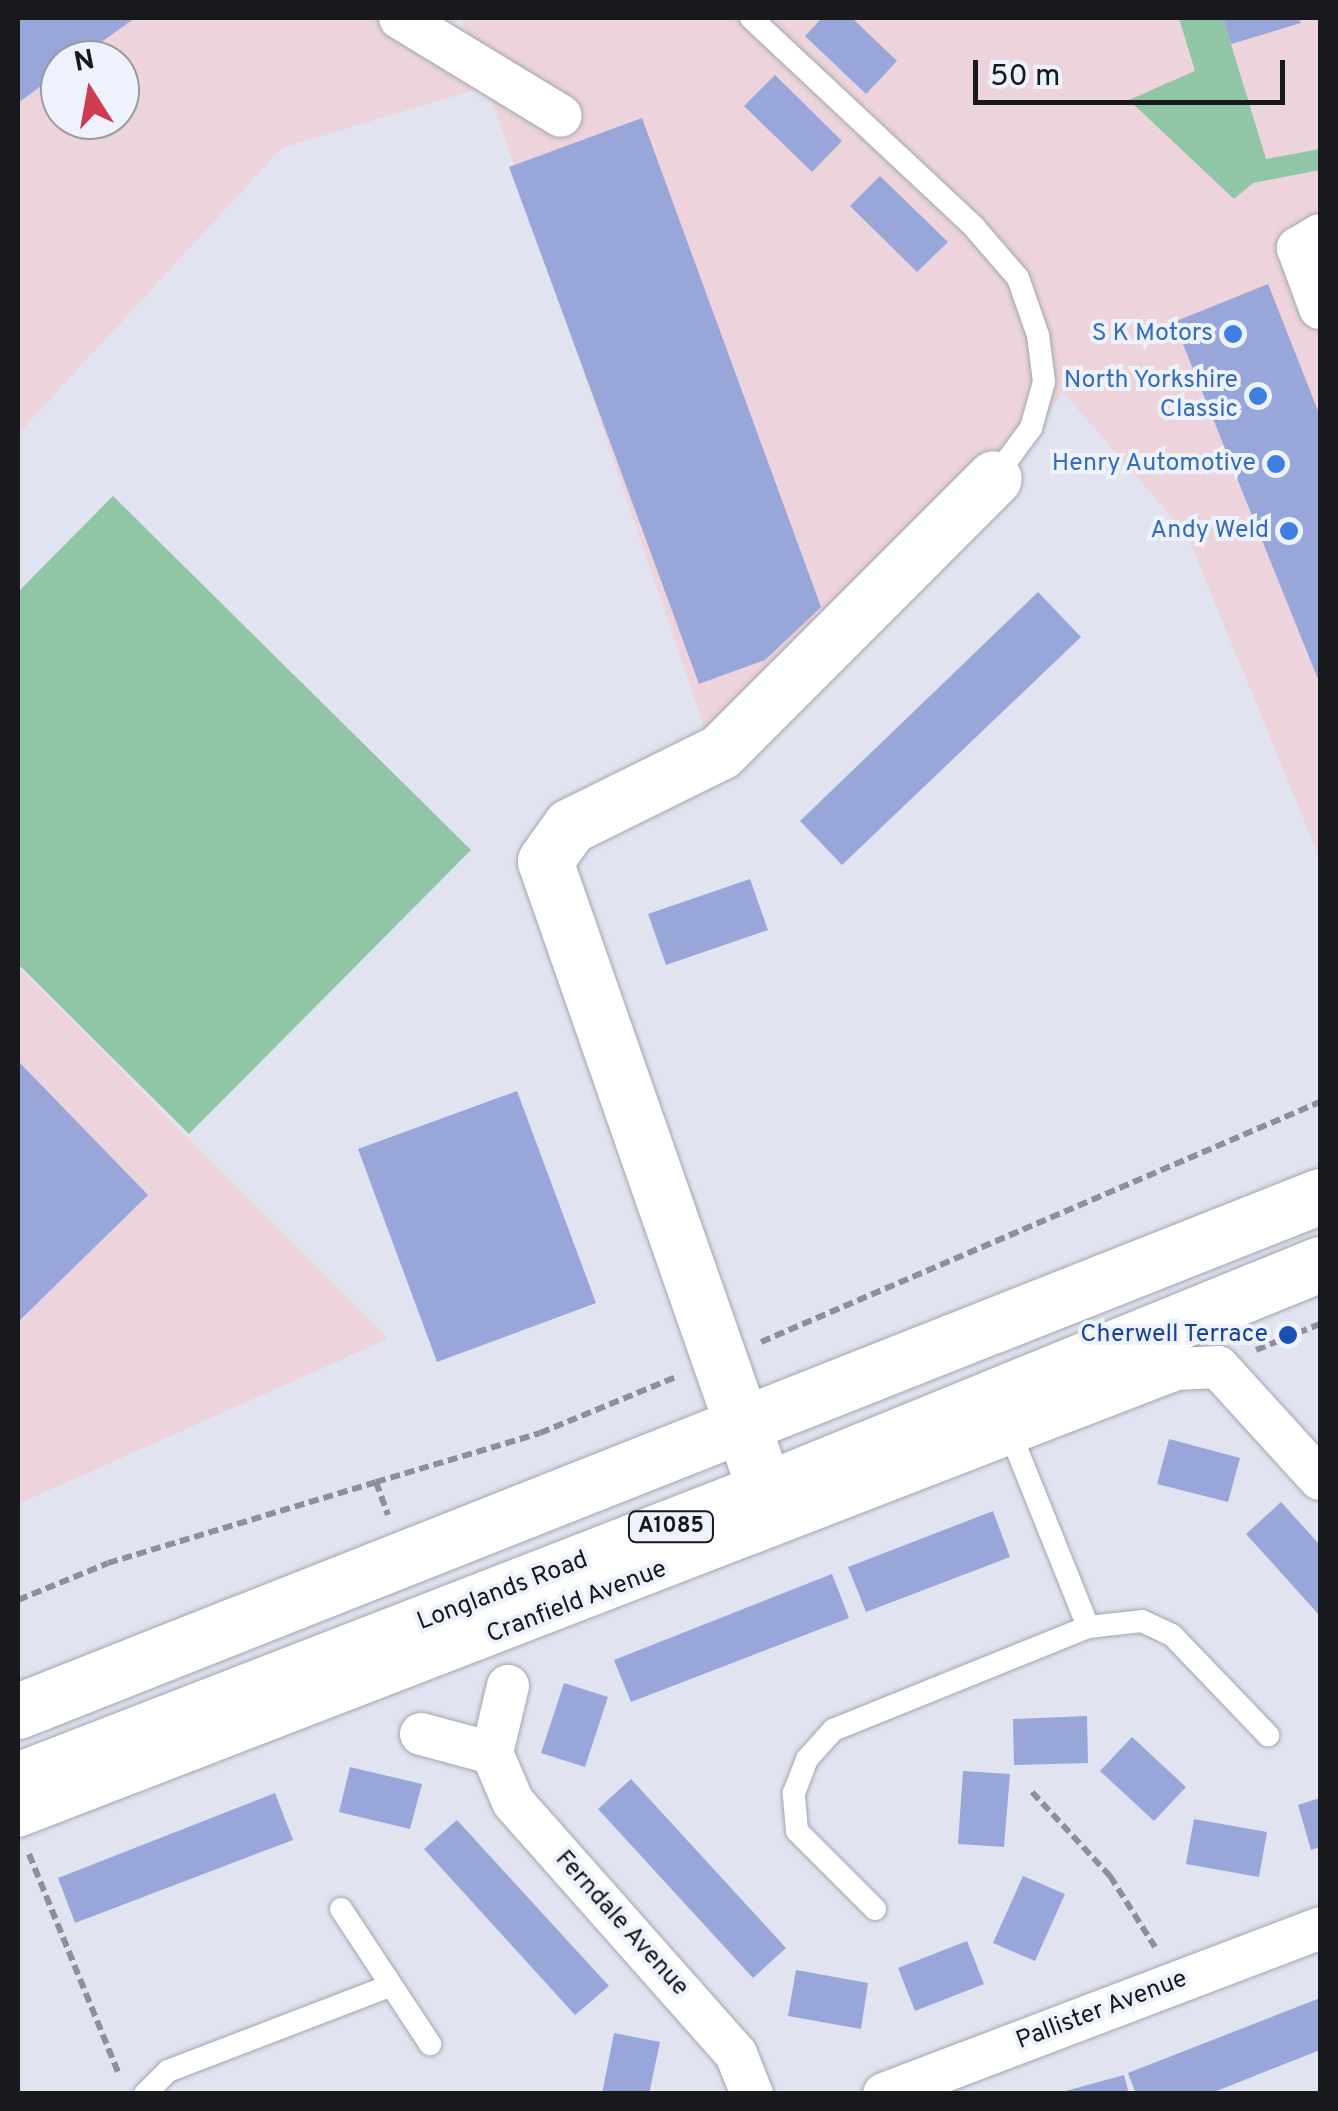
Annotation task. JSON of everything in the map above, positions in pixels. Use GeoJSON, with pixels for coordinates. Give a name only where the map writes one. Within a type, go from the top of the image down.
{"type":"FeatureCollection","features":[{"type":"Feature","properties":{"kind":"main road"},"geometry":{"type":"LineString","coordinates":[[765,1490],[545,862],[570,826],[720,752],[994,478]]}},
{"type":"Feature","properties":{"kind":"main road","name":"A1085"},"geometry":{"type":"LineString","coordinates":[[18,1711],[744,1428],[1320,1196]]}},
{"type":"Feature","properties":{"kind":"main road","name":"Longlands Road"},"geometry":{"type":"LineString","coordinates":[[18,1780],[765,1490],[1320,1264]]}},
{"type":"Feature","properties":{"kind":"street"},"geometry":{"type":"LineString","coordinates":[[400,18],[561,116]]}},
{"type":"Feature","properties":{"kind":"street"},"geometry":{"type":"LineString","coordinates":[[1320,235],[1298,248],[1320,308]]}},
{"type":"Feature","properties":{"kind":"street"},"geometry":{"type":"LineString","coordinates":[[1218,1367],[1320,1479]]}},
{"type":"Feature","properties":{"kind":"street","name":"Cranfield Avenue"},"geometry":{"type":"LineString","coordinates":[[21,1830],[1176,1368],[1218,1367]]}},
{"type":"Feature","properties":{"kind":"street"},"geometry":{"type":"LineString","coordinates":[[421,1734],[492,1753],[508,1686]]}},
{"type":"Feature","properties":{"kind":"street","name":"Ferndale Avenue"},"geometry":{"type":"LineString","coordinates":[[492,1753],[512,1802],[736,2054],[752,2094]]}},
{"type":"Feature","properties":{"kind":"street","name":"Pallister Avenue"},"geometry":{"type":"LineString","coordinates":[[884,2094],[1320,1928]]}},
{"type":"Feature","properties":{"kind":"lane"},"geometry":{"type":"LineString","coordinates":[[751,18],[974,227],[1018,278],[1038,335],[1044,382],[1032,428],[994,478]]}},
{"type":"Feature","properties":{"kind":"lane"},"geometry":{"type":"LineString","coordinates":[[1011,1435],[1088,1627]]}},
{"type":"Feature","properties":{"kind":"lane"},"geometry":{"type":"LineString","coordinates":[[875,1909],[797,1831],[794,1793],[807,1759],[833,1730],[1088,1627],[1142,1621],[1172,1636],[1268,1736]]}},
{"type":"Feature","properties":{"kind":"lane"},"geometry":{"type":"LineString","coordinates":[[341,1909],[430,2044]]}},
{"type":"Feature","properties":{"kind":"lane"},"geometry":{"type":"LineString","coordinates":[[144,2094],[168,2071],[390,1986]]}},
{"type":"Feature","properties":{"kind":"path"},"geometry":{"type":"LineString","coordinates":[[376,1482],[540,1433],[1320,1102]]}},
{"type":"Feature","properties":{"kind":"path"},"geometry":{"type":"LineString","coordinates":[[1218,1367],[1320,1324]]}},
{"type":"Feature","properties":{"kind":"path"},"geometry":{"type":"LineString","coordinates":[[1032,1792],[1110,1876],[1174,1984]]}},
{"type":"Feature","properties":{"kind":"path"},"geometry":{"type":"LineString","coordinates":[[21,1830],[127,2094]]}},
{"type":"Feature","properties":{"kind":"shaded area"},"geometry":{"type":"Polygon","coordinates":[[[18,18],[416,18],[486,82],[461,18],[1320,18],[1320,859],[1187,535],[1063,392],[999,489],[713,754],[487,86],[282,148],[18,434],[18,18]]]}},
{"type":"Feature","properties":{"kind":"shaded area"},"geometry":{"type":"Polygon","coordinates":[[[18,967],[388,1339],[18,1504],[18,967]]]}},
{"type":"Feature","properties":{"kind":"green space"},"geometry":{"type":"Polygon","coordinates":[[[1179,18],[1223,18],[1266,159],[1320,149],[1320,170],[1253,183],[1234,199],[1129,100],[1195,71],[1179,18]]]}},
{"type":"Feature","properties":{"kind":"green space"},"geometry":{"type":"Polygon","coordinates":[[[113,496],[471,850],[189,1134],[18,964],[18,592],[113,496]]]}},
{"type":"Feature","properties":{"kind":"building"},"geometry":{"type":"Polygon","coordinates":[[[18,18],[135,18],[104,40],[40,40],[40,87],[18,103],[18,18]]]}},
{"type":"Feature","properties":{"kind":"building"},"geometry":{"type":"Polygon","coordinates":[[[822,18],[852,18],[897,61],[866,94],[805,36],[822,18]]]}},
{"type":"Feature","properties":{"kind":"building"},"geometry":{"type":"Polygon","coordinates":[[[1223,18],[1299,18],[1301,23],[1231,44],[1223,18]]]}},
{"type":"Feature","properties":{"kind":"building"},"geometry":{"type":"Polygon","coordinates":[[[775,75],[842,141],[812,172],[744,106],[775,75]]]}},
{"type":"Feature","properties":{"kind":"building"},"geometry":{"type":"Polygon","coordinates":[[[642,118],[821,607],[765,660],[699,684],[509,167],[642,118]]]}},
{"type":"Feature","properties":{"kind":"building"},"geometry":{"type":"Polygon","coordinates":[[[880,176],[948,242],[917,272],[850,206],[880,176]]]}},
{"type":"Feature","properties":{"kind":"building"},"geometry":{"type":"Polygon","coordinates":[[[1268,284],[1320,416],[1320,684],[1174,322],[1268,284]]]}},
{"type":"Feature","properties":{"kind":"building"},"geometry":{"type":"Polygon","coordinates":[[[1038,592],[1081,637],[842,865],[800,821],[1038,592]]]}},
{"type":"Feature","properties":{"kind":"building"},"geometry":{"type":"Polygon","coordinates":[[[750,879],[768,930],[666,965],[648,914],[750,879]]]}},
{"type":"Feature","properties":{"kind":"building"},"geometry":{"type":"Polygon","coordinates":[[[18,1061],[148,1195],[18,1322],[18,1061]]]}},
{"type":"Feature","properties":{"kind":"building"},"geometry":{"type":"Polygon","coordinates":[[[517,1091],[596,1303],[437,1362],[358,1149],[517,1091]]]}},
{"type":"Feature","properties":{"kind":"building"},"geometry":{"type":"Polygon","coordinates":[[[1169,1439],[1240,1458],[1228,1502],[1157,1484],[1169,1439]]]}},
{"type":"Feature","properties":{"kind":"building"},"geometry":{"type":"Polygon","coordinates":[[[1281,1502],[1320,1545],[1320,1616],[1246,1534],[1281,1502]]]}},
{"type":"Feature","properties":{"kind":"building"},"geometry":{"type":"Polygon","coordinates":[[[993,1511],[1010,1557],[866,1612],[848,1567],[993,1511]]]}},
{"type":"Feature","properties":{"kind":"building"},"geometry":{"type":"Polygon","coordinates":[[[832,1574],[849,1618],[631,1702],[614,1660],[832,1574]]]}},
{"type":"Feature","properties":{"kind":"building"},"geometry":{"type":"Polygon","coordinates":[[[564,1683],[608,1697],[585,1767],[541,1753],[564,1683]]]}},
{"type":"Feature","properties":{"kind":"building"},"geometry":{"type":"Polygon","coordinates":[[[1087,1716],[1088,1763],[1014,1765],[1013,1719],[1087,1716]]]}},
{"type":"Feature","properties":{"kind":"building"},"geometry":{"type":"Polygon","coordinates":[[[1132,1737],[1186,1787],[1154,1821],[1100,1771],[1132,1737]]]}},
{"type":"Feature","properties":{"kind":"building"},"geometry":{"type":"Polygon","coordinates":[[[350,1767],[422,1784],[410,1829],[339,1812],[350,1767]]]}},
{"type":"Feature","properties":{"kind":"building"},"geometry":{"type":"Polygon","coordinates":[[[963,1771],[1010,1774],[1004,1847],[958,1844],[963,1771]]]}},
{"type":"Feature","properties":{"kind":"building"},"geometry":{"type":"Polygon","coordinates":[[[631,1779],[786,1948],[753,1978],[598,1809],[631,1779]]]}},
{"type":"Feature","properties":{"kind":"building"},"geometry":{"type":"Polygon","coordinates":[[[275,1793],[293,1840],[75,1923],[58,1878],[275,1793]]]}},
{"type":"Feature","properties":{"kind":"building"},"geometry":{"type":"Polygon","coordinates":[[[1320,1798],[1320,1847],[1311,1850],[1298,1805],[1320,1798]]]}},
{"type":"Feature","properties":{"kind":"building"},"geometry":{"type":"Polygon","coordinates":[[[1194,1819],[1267,1832],[1259,1877],[1186,1864],[1194,1819]]]}},
{"type":"Feature","properties":{"kind":"building"},"geometry":{"type":"Polygon","coordinates":[[[457,1820],[609,1986],[575,2015],[424,1849],[457,1820]]]}},
{"type":"Feature","properties":{"kind":"building"},"geometry":{"type":"Polygon","coordinates":[[[1023,1876],[1065,1894],[1035,1961],[993,1943],[1023,1876]]]}},
{"type":"Feature","properties":{"kind":"building"},"geometry":{"type":"Polygon","coordinates":[[[967,1941],[984,1984],[915,2011],[898,1968],[967,1941]]]}},
{"type":"Feature","properties":{"kind":"building"},"geometry":{"type":"Polygon","coordinates":[[[796,1970],[868,1983],[861,2029],[788,2016],[796,1970]]]}},
{"type":"Feature","properties":{"kind":"building"},"geometry":{"type":"Polygon","coordinates":[[[1320,1998],[1320,2050],[1209,2094],[1136,2094],[1128,2073],[1320,1998]]]}},
{"type":"Feature","properties":{"kind":"building"},"geometry":{"type":"Polygon","coordinates":[[[614,2033],[660,2042],[649,2094],[602,2094],[614,2033]]]}},
{"type":"Feature","properties":{"kind":"building"},"geometry":{"type":"Polygon","coordinates":[[[1124,2075],[1129,2094],[1062,2092],[1124,2075]]]}},
{"type":"Feature","properties":{"kind":"place","name":"S K Motors"},"geometry":{"type":"Point","coordinates":[1233,334]}},
{"type":"Feature","properties":{"kind":"place","name":"North Yorkshire Classic"},"geometry":{"type":"Point","coordinates":[1258,396]}},
{"type":"Feature","properties":{"kind":"place","name":"Henry Automotive"},"geometry":{"type":"Point","coordinates":[1276,464]}},
{"type":"Feature","properties":{"kind":"place","name":"Andy Weld"},"geometry":{"type":"Point","coordinates":[1289,531]}},
{"type":"Feature","properties":{"kind":"place","name":"Cherwell Terrace"},"geometry":{"type":"Point","coordinates":[1288,1335]}}]}
